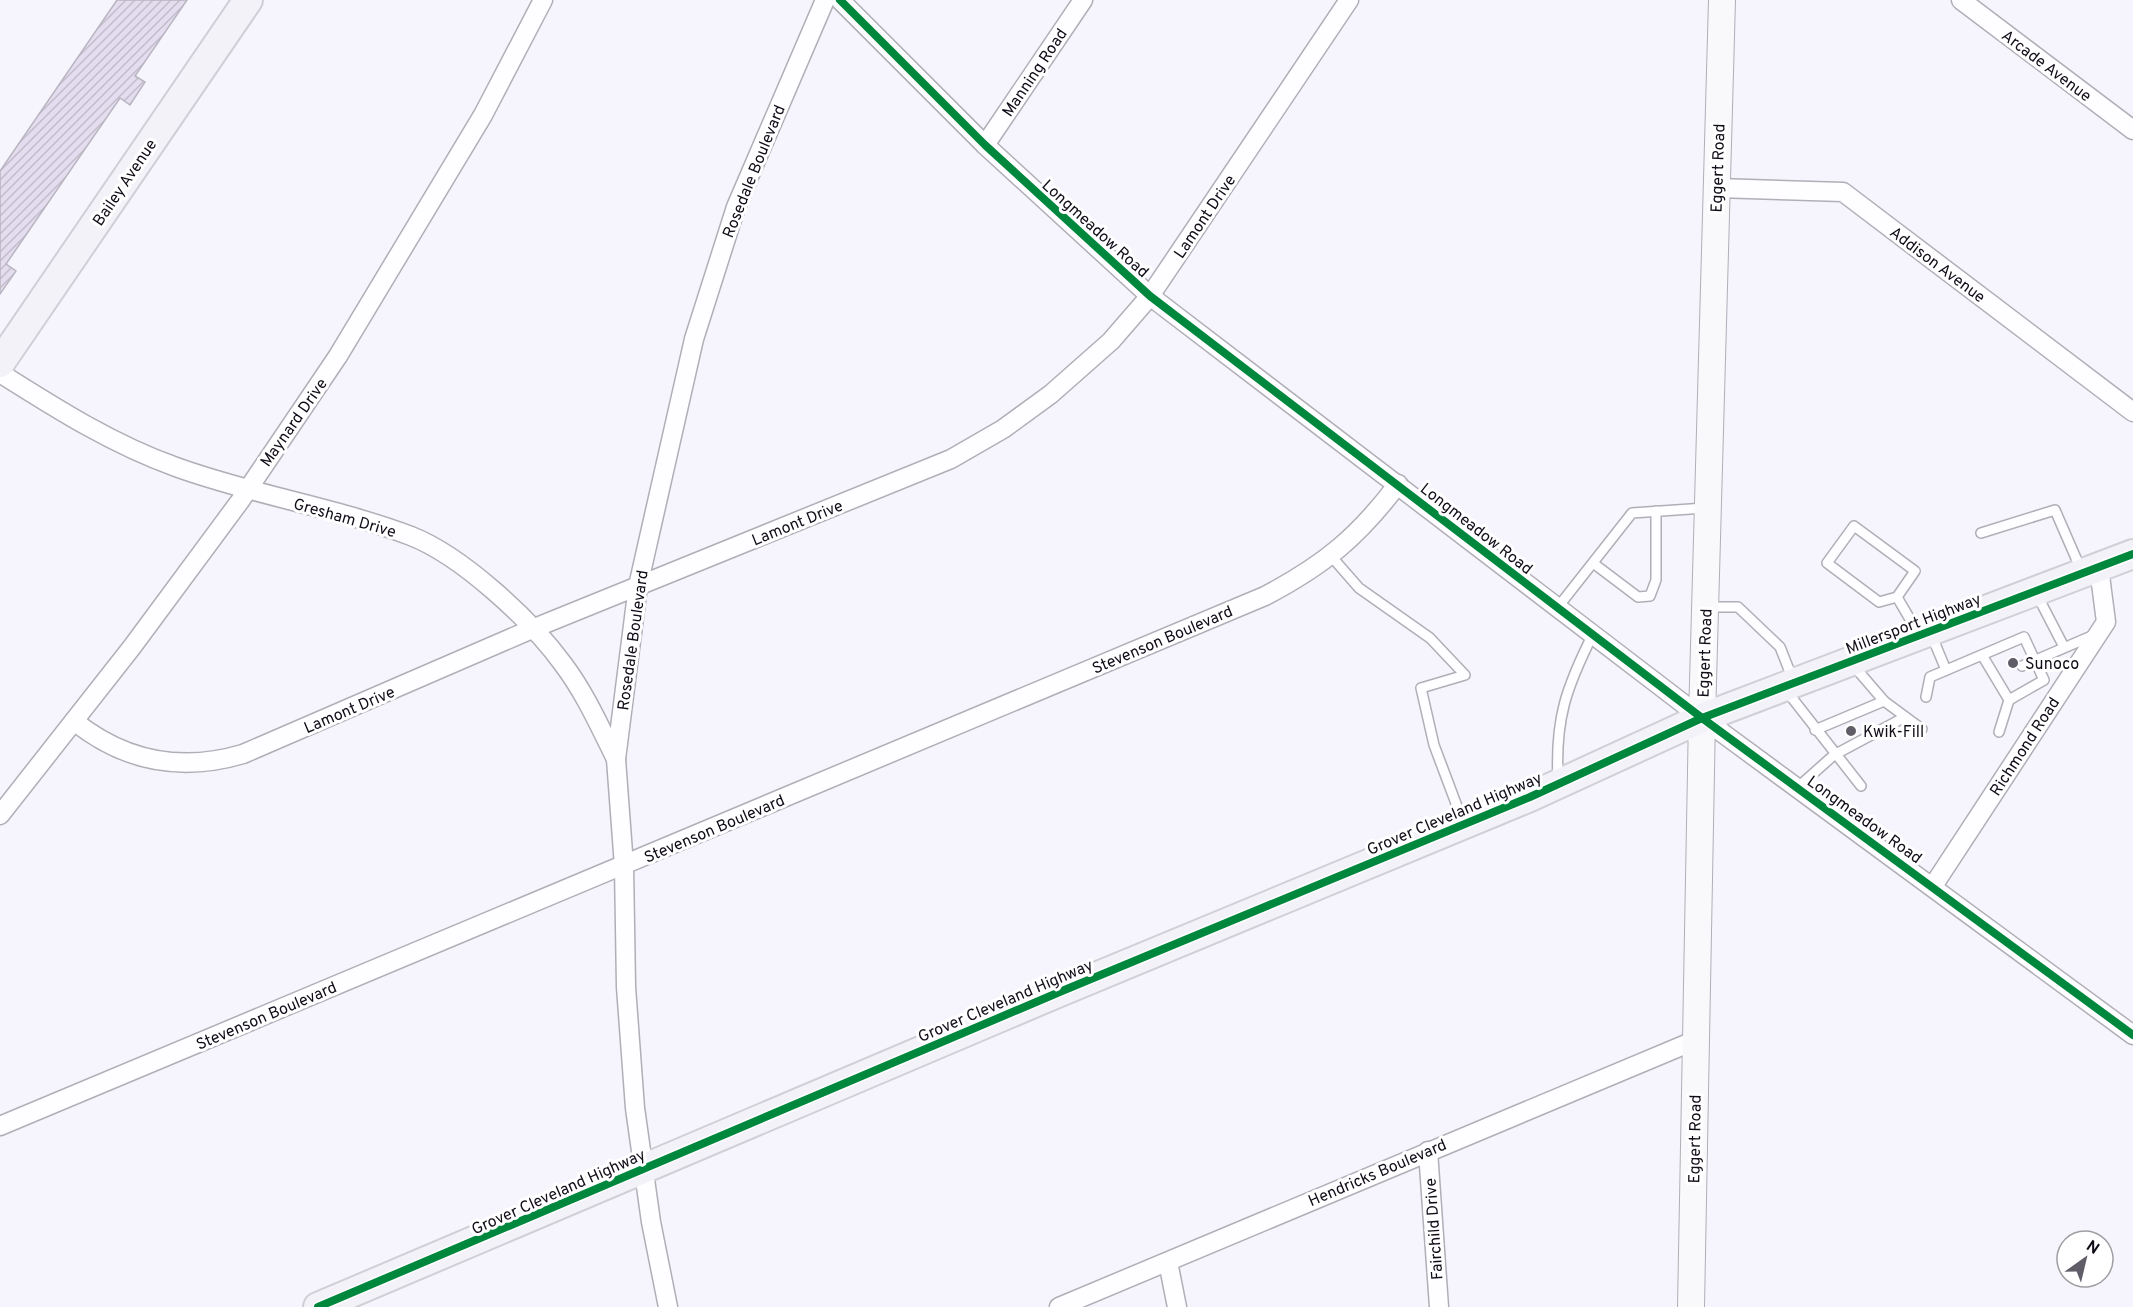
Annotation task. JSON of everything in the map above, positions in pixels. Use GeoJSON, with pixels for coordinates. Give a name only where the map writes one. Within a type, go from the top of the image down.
{"type":"FeatureCollection","features":[{"type":"Feature","properties":{"kind":"main road","name":"Bailey Avenue"},"geometry":{"type":"LineString","coordinates":[[0,363],[248,0]]}},
{"type":"Feature","properties":{"kind":"main road","name":"Millersport Highway"},"geometry":{"type":"LineString","coordinates":[[1702,718],[2133,554]]}},
{"type":"Feature","properties":{"kind":"main road","name":"Grover Cleveland Highway"},"geometry":{"type":"LineString","coordinates":[[318,1307],[642,1168],[1558,784],[1702,718]]}},
{"type":"Feature","properties":{"kind":"street","name":"Maynard Drive"},"geometry":{"type":"LineString","coordinates":[[0,815],[139,638],[319,384],[375,297],[483,115],[543,0]]}},
{"type":"Feature","properties":{"kind":"street","name":"Rosedale Boulevard"},"geometry":{"type":"LineString","coordinates":[[668,1307],[642,1168],[629,1048],[624,866],[616,759],[638,586],[694,339],[721,250],[753,163],[825,0]]}},
{"type":"Feature","properties":{"kind":"street","name":"Longmeadow Road"},"geometry":{"type":"LineString","coordinates":[[840,0],[985,145],[1150,296],[1237,365],[1398,484],[1702,718],[2133,1035]]}},
{"type":"Feature","properties":{"kind":"street","name":"Manning Road"},"geometry":{"type":"LineString","coordinates":[[985,145],[1083,0]]}},
{"type":"Feature","properties":{"kind":"street","name":"Lamont Drive"},"geometry":{"type":"LineString","coordinates":[[74,722],[112,747],[139,758],[190,764],[219,761],[265,745],[532,628],[951,459],[1003,429],[1051,394],[1111,341],[1150,296],[1349,0]]}},
{"type":"Feature","properties":{"kind":"street","name":"Eggert Road"},"geometry":{"type":"LineString","coordinates":[[1691,1307],[1702,718],[1722,0]]}},
{"type":"Feature","properties":{"kind":"street","name":"Arcade Avenue"},"geometry":{"type":"LineString","coordinates":[[1961,0],[2133,130]]}},
{"type":"Feature","properties":{"kind":"street","name":"Addison Avenue"},"geometry":{"type":"LineString","coordinates":[[1717,188],[1843,192],[2133,412]]}},
{"type":"Feature","properties":{"kind":"street","name":"Gresham Drive"},"geometry":{"type":"LineString","coordinates":[[0,372],[81,424],[126,447],[173,466],[246,490],[330,511],[413,537],[482,582],[532,628],[563,663],[588,703],[616,759]]}},
{"type":"Feature","properties":{"kind":"street","name":"Stevenson Boulevard"},"geometry":{"type":"LineString","coordinates":[[0,1126],[556,891],[624,866],[1265,596],[1331,556],[1371,520],[1398,484]]}},
{"type":"Feature","properties":{"kind":"street","name":"Richmond Road"},"geometry":{"type":"LineString","coordinates":[[1933,886],[2106,622],[2091,571]]}},
{"type":"Feature","properties":{"kind":"street","name":"Hendricks Boulevard"},"geometry":{"type":"LineString","coordinates":[[1059,1307],[1696,1040]]}},
{"type":"Feature","properties":{"kind":"street","name":"Fairchild Drive"},"geometry":{"type":"LineString","coordinates":[[1428,1151],[1439,1307]]}},
{"type":"Feature","properties":{"kind":"street"},"geometry":{"type":"LineString","coordinates":[[1168,1262],[1177,1307]]}},
{"type":"Feature","properties":{"kind":"lane"},"geometry":{"type":"LineString","coordinates":[[1558,607],[1632,513],[1708,508]]}},
{"type":"Feature","properties":{"kind":"lane"},"geometry":{"type":"LineString","coordinates":[[1981,533],[2055,510],[2091,571]]}},
{"type":"Feature","properties":{"kind":"lane"},"geometry":{"type":"LineString","coordinates":[[1593,563],[1638,597],[1650,596],[1656,580],[1656,512]]}},
{"type":"Feature","properties":{"kind":"lane"},"geometry":{"type":"LineString","coordinates":[[1854,526],[1915,571],[1897,597],[1879,602],[1827,563],[1854,526]]}},
{"type":"Feature","properties":{"kind":"lane"},"geometry":{"type":"LineString","coordinates":[[1331,556],[1359,588],[1430,638],[1466,675],[1421,688],[1434,745],[1464,824]]}},
{"type":"Feature","properties":{"kind":"lane"},"geometry":{"type":"LineString","coordinates":[[2036,591],[2064,647]]}},
{"type":"Feature","properties":{"kind":"lane"},"geometry":{"type":"LineString","coordinates":[[1897,597],[1924,633],[1946,670]]}},
{"type":"Feature","properties":{"kind":"lane"},"geometry":{"type":"LineString","coordinates":[[1705,607],[1738,607],[1780,647],[1789,685],[1815,730],[1861,786]]}},
{"type":"Feature","properties":{"kind":"lane"},"geometry":{"type":"LineString","coordinates":[[1558,784],[1556,741],[1569,683],[1593,633]]}},
{"type":"Feature","properties":{"kind":"lane"},"geometry":{"type":"LineString","coordinates":[[2022,666],[2097,634]]}},
{"type":"Feature","properties":{"kind":"lane"},"geometry":{"type":"LineString","coordinates":[[1926,697],[1930,677],[2025,637],[2044,680],[2009,700]]}},
{"type":"Feature","properties":{"kind":"lane"},"geometry":{"type":"LineString","coordinates":[[1982,655],[1998,676],[2009,700],[1999,732]]}},
{"type":"Feature","properties":{"kind":"lane"},"geometry":{"type":"LineString","coordinates":[[1849,661],[1884,701],[1922,729]]}},
{"type":"Feature","properties":{"kind":"lane"},"geometry":{"type":"LineString","coordinates":[[1815,730],[1884,701]]}},
{"type":"Feature","properties":{"kind":"lane"},"geometry":{"type":"LineString","coordinates":[[1798,787],[1834,755],[1905,717]]}},
{"type":"Feature","properties":{"kind":"building"},"geometry":{"type":"Polygon","coordinates":[[[117,0],[187,0],[135,76],[145,82],[130,105],[120,98],[6,264],[16,271],[0,294],[0,171],[117,0]]]}},
{"type":"Feature","properties":{"kind":"cycle path"},"geometry":{"type":"LineString","coordinates":[[840,0],[985,145],[1150,296],[1702,718],[2133,1035]]}},
{"type":"Feature","properties":{"kind":"cycle path"},"geometry":{"type":"LineString","coordinates":[[318,1307],[1062,991],[1530,797],[1702,718],[2133,554]]}},
{"type":"Feature","properties":{"kind":"place","name":"Sunoco"},"geometry":{"type":"Point","coordinates":[2013,663]}},
{"type":"Feature","properties":{"kind":"place","name":"Kwik-Fill"},"geometry":{"type":"Point","coordinates":[1851,731]}}]}
